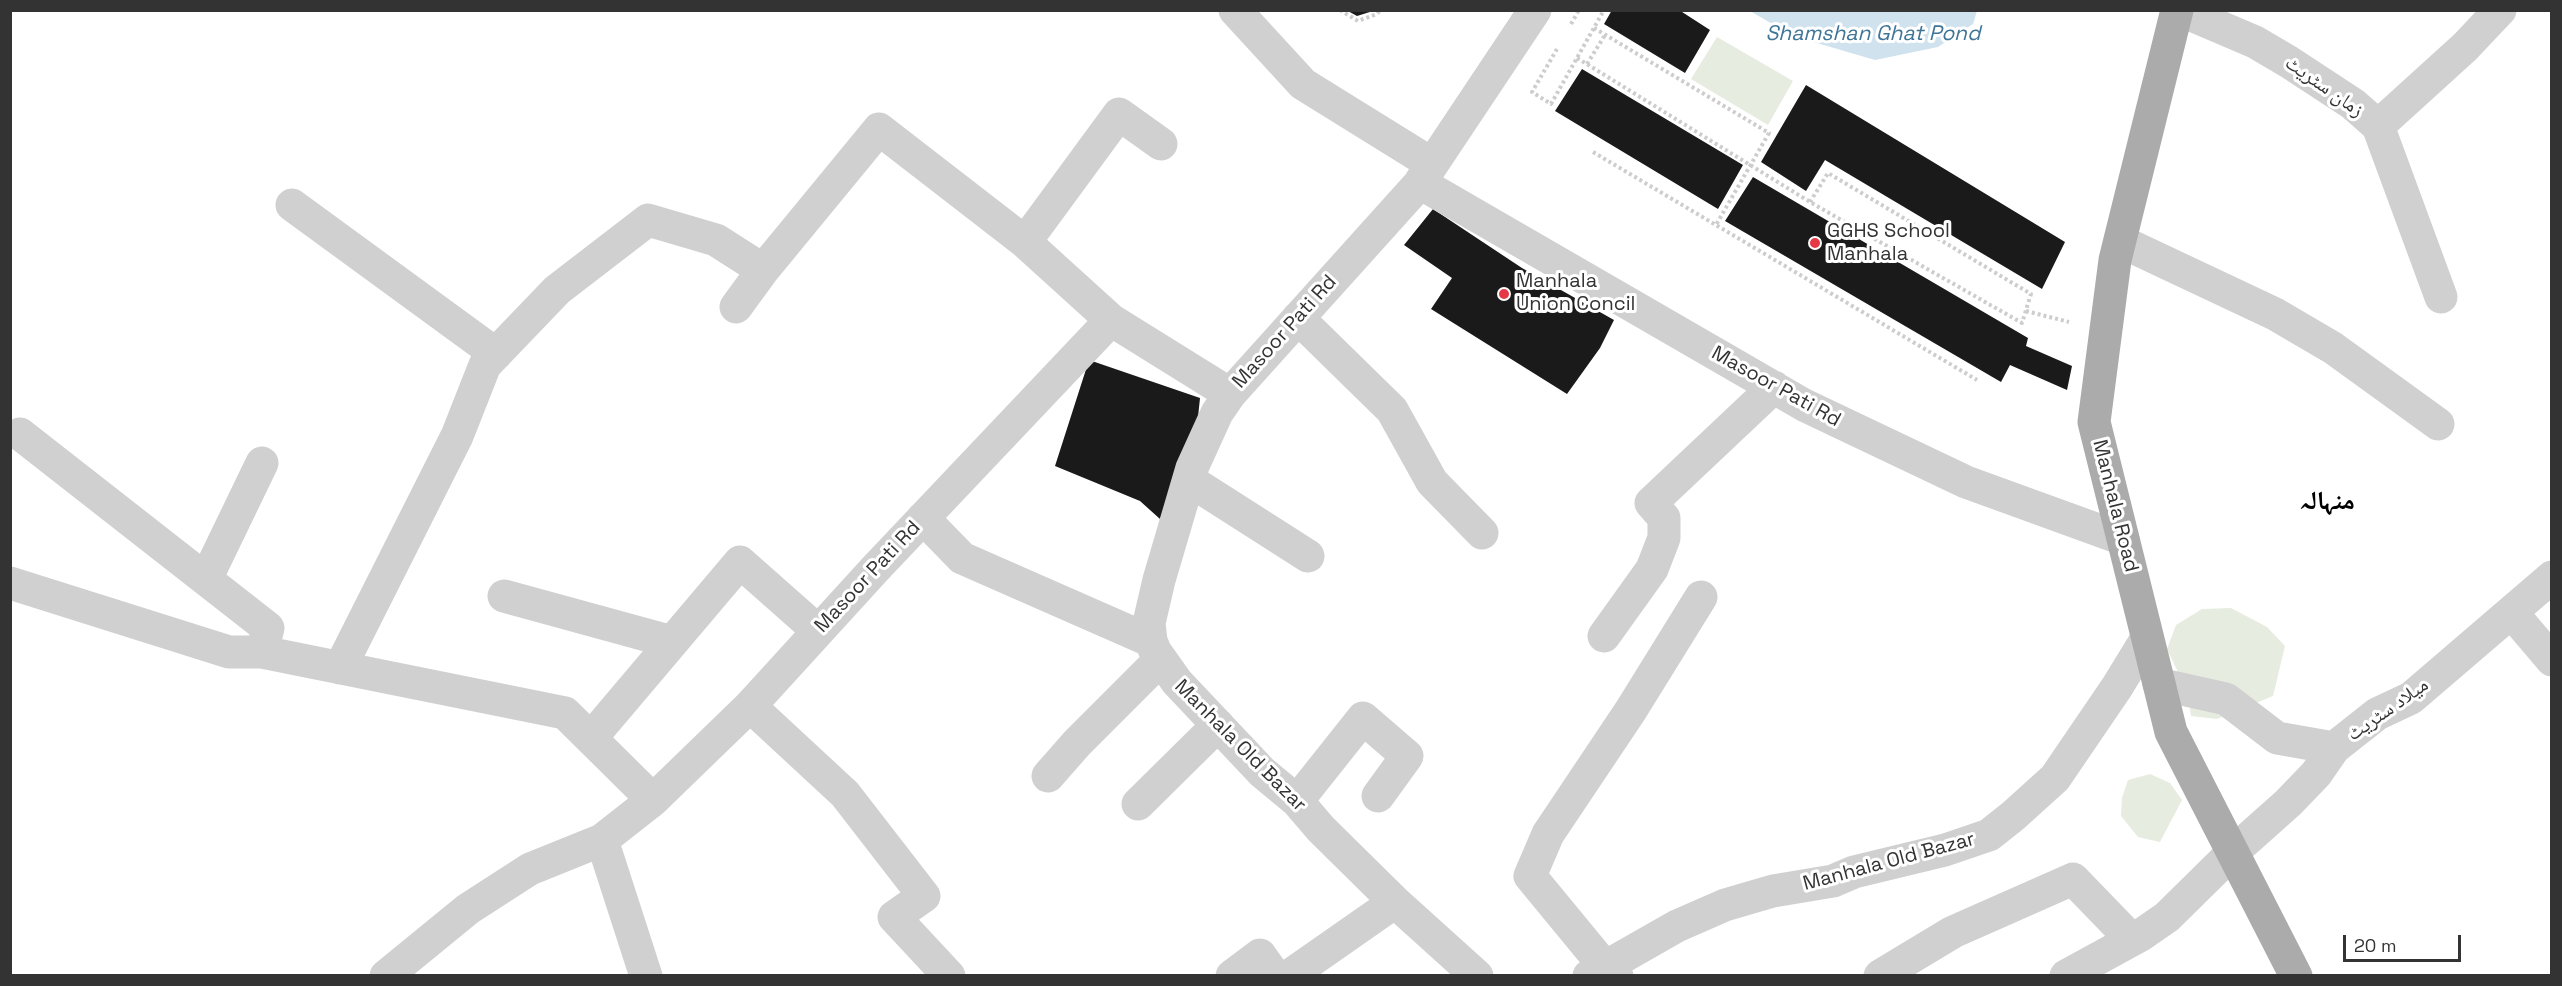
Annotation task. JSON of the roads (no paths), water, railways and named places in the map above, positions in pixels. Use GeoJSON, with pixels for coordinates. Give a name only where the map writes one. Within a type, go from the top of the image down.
{"type":"FeatureCollection","features":[{"type":"Feature","properties":{"kind":"main road","name":"Manhala Road"},"geometry":{"type":"LineString","coordinates":[[2179,10],[2115,260],[2094,422],[2171,732],[2296,975]]}},
{"type":"Feature","properties":{"kind":"street"},"geometry":{"type":"LineString","coordinates":[[1252,17],[1303,84],[1426,174],[1535,10]]}},
{"type":"Feature","properties":{"kind":"street","name":"زمان سٹریٹ"},"geometry":{"type":"LineString","coordinates":[[2179,10],[2255,42],[2353,104],[2378,126],[2465,47],[2500,10]]}},
{"type":"Feature","properties":{"kind":"street"},"geometry":{"type":"LineString","coordinates":[[1025,242],[1119,114],[1161,144]]}},
{"type":"Feature","properties":{"kind":"street"},"geometry":{"type":"LineString","coordinates":[[2378,126],[2441,297]]}},
{"type":"Feature","properties":{"kind":"street"},"geometry":{"type":"LineString","coordinates":[[736,307],[763,270],[879,129],[1025,242],[1111,320]]}},
{"type":"Feature","properties":{"kind":"street","name":"Masoor Pati Rd"},"geometry":{"type":"LineString","coordinates":[[386,975],[468,909],[531,869],[602,840],[653,800],[750,706],[922,519],[1111,320],[1230,394],[1426,174],[1804,405],[1966,482],[2123,539]]}},
{"type":"Feature","properties":{"kind":"street"},"geometry":{"type":"LineString","coordinates":[[292,205],[496,354]]}},
{"type":"Feature","properties":{"kind":"street"},"geometry":{"type":"LineString","coordinates":[[340,668],[457,436],[485,365],[556,290],[648,220],[716,240],[763,270]]}},
{"type":"Feature","properties":{"kind":"street"},"geometry":{"type":"LineString","coordinates":[[2120,242],[2284,320],[2333,348],[2438,424]]}},
{"type":"Feature","properties":{"kind":"street"},"geometry":{"type":"LineString","coordinates":[[1298,318],[1392,410],[1432,482],[1482,533]]}},
{"type":"Feature","properties":{"kind":"street"},"geometry":{"type":"LineString","coordinates":[[1604,636],[1652,569],[1664,538],[1664,518],[1651,503],[1774,387]]}},
{"type":"Feature","properties":{"kind":"street"},"geometry":{"type":"LineString","coordinates":[[1048,776],[1156,651],[1150,609],[1192,468],[1217,413],[1230,394]]}},
{"type":"Feature","properties":{"kind":"street"},"geometry":{"type":"LineString","coordinates":[[20,434],[268,628],[262,652]]}},
{"type":"Feature","properties":{"kind":"street"},"geometry":{"type":"LineString","coordinates":[[206,579],[262,463]]}},
{"type":"Feature","properties":{"kind":"street"},"geometry":{"type":"LineString","coordinates":[[1189,480],[1308,556]]}},
{"type":"Feature","properties":{"kind":"street"},"geometry":{"type":"LineString","coordinates":[[922,519],[962,558],[1156,651]]}},
{"type":"Feature","properties":{"kind":"street"},"geometry":{"type":"LineString","coordinates":[[591,738],[740,562],[818,631]]}},
{"type":"Feature","properties":{"kind":"street","name":"میلاد سٹریٹ"},"geometry":{"type":"LineString","coordinates":[[2066,975],[2132,940],[2168,917],[2233,852],[2288,803],[2316,774],[2334,748],[2377,714],[2411,698],[2552,577]]}},
{"type":"Feature","properties":{"kind":"street"},"geometry":{"type":"LineString","coordinates":[[10,583],[229,652],[262,652],[565,714],[653,800]]}},
{"type":"Feature","properties":{"kind":"street"},"geometry":{"type":"LineString","coordinates":[[504,596],[672,642]]}},
{"type":"Feature","properties":{"kind":"street"},"geometry":{"type":"LineString","coordinates":[[1604,972],[1530,876],[1548,834],[1631,710],[1701,597]]}},
{"type":"Feature","properties":{"kind":"street"},"geometry":{"type":"LineString","coordinates":[[2512,613],[2552,660]]}},
{"type":"Feature","properties":{"kind":"street","name":"Manhala Old Bazar"},"geometry":{"type":"LineString","coordinates":[[1604,972],[1677,926],[1725,905],[1773,891],[1833,880],[1945,850],[1989,835],[2055,778],[2117,687],[2147,638]]}},
{"type":"Feature","properties":{"kind":"street","name":"Manhala Old Bazar"},"geometry":{"type":"LineString","coordinates":[[1156,651],[1177,682],[1262,772],[1297,801],[1321,829],[1395,902],[1477,975]]}},
{"type":"Feature","properties":{"kind":"street"},"geometry":{"type":"LineString","coordinates":[[2159,684],[2226,699],[2277,738],[2334,748]]}},
{"type":"Feature","properties":{"kind":"street"},"geometry":{"type":"LineString","coordinates":[[750,706],[845,794],[924,896],[894,917],[950,975]]}},
{"type":"Feature","properties":{"kind":"street"},"geometry":{"type":"LineString","coordinates":[[1297,801],[1363,718],[1407,756],[1378,796]]}},
{"type":"Feature","properties":{"kind":"street"},"geometry":{"type":"LineString","coordinates":[[1138,804],[1218,725]]}},
{"type":"Feature","properties":{"kind":"street"},"geometry":{"type":"LineString","coordinates":[[602,840],[646,975]]}},
{"type":"Feature","properties":{"kind":"street"},"geometry":{"type":"LineString","coordinates":[[1880,975],[1953,932],[2073,879],[2132,940]]}},
{"type":"Feature","properties":{"kind":"street"},"geometry":{"type":"LineString","coordinates":[[1289,975],[1395,902]]}},
{"type":"Feature","properties":{"kind":"street"},"geometry":{"type":"LineString","coordinates":[[1232,975],[1260,955],[1275,975]]}},
{"type":"Feature","properties":{"kind":"water","name":"Shamshan Ghat Pond"},"geometry":{"type":"Polygon","coordinates":[[[1750,11],[1977,11],[1973,24],[1938,47],[1875,60],[1793,36],[1750,11]]]}},
{"type":"Feature","properties":{"kind":"place","name":"GGHS School Manhala"},"geometry":{"type":"Point","coordinates":[1815,243]}},
{"type":"Feature","properties":{"kind":"place","name":"Manhala Union Concil"},"geometry":{"type":"Point","coordinates":[1504,294]}},
{"type":"Feature","properties":{"kind":"district","name":"منہالہ"},"geometry":{"type":"Point","coordinates":[2327,502]}}]}
